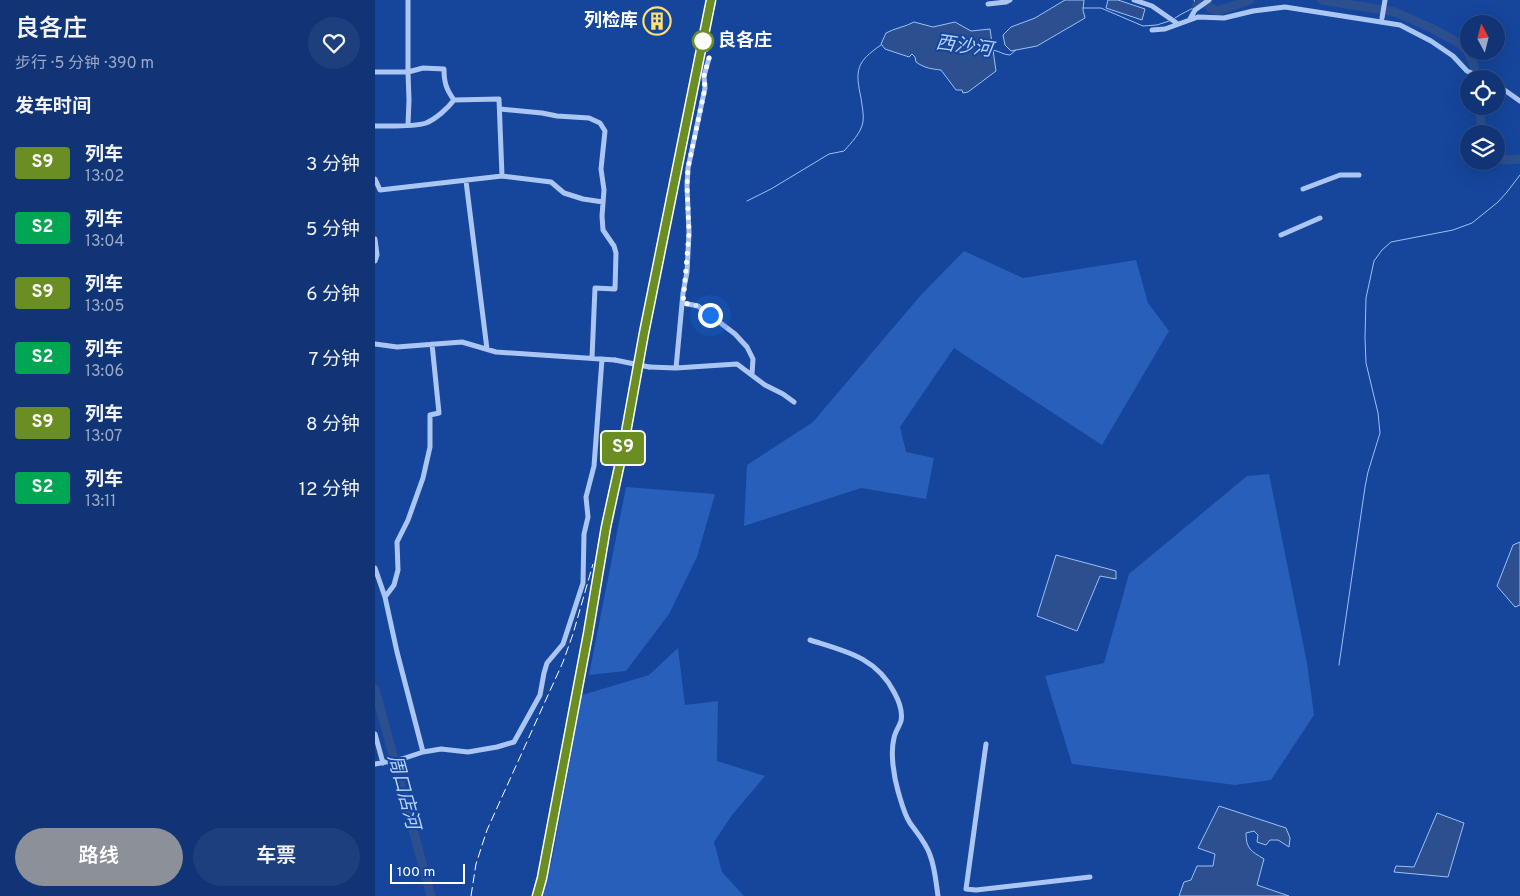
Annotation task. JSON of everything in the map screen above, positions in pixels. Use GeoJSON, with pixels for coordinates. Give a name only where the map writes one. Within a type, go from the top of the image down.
{"type":"FeatureCollection","features":[{"type":"Feature","properties":{"kind":"street"},"geometry":{"type":"LineString","coordinates":[[408,0],[408,125]]}},
{"type":"Feature","properties":{"kind":"street"},"geometry":{"type":"LineString","coordinates":[[987,4],[1010,0]]}},
{"type":"Feature","properties":{"kind":"street"},"geometry":{"type":"LineString","coordinates":[[1134,0],[1152,6],[1178,24]]}},
{"type":"Feature","properties":{"kind":"street"},"geometry":{"type":"LineString","coordinates":[[1190,20],[1195,10],[1209,0]]}},
{"type":"Feature","properties":{"kind":"street"},"geometry":{"type":"LineString","coordinates":[[1382,18],[1385,0]]}},
{"type":"Feature","properties":{"kind":"street"},"geometry":{"type":"LineString","coordinates":[[1152,30],[1165,29],[1198,17],[1224,18],[1253,11],[1285,7],[1400,25],[1431,41],[1453,56],[1466,70]]}},
{"type":"Feature","properties":{"kind":"street"},"geometry":{"type":"LineString","coordinates":[[676,368],[689,233],[688,168],[705,88],[704,76],[709,58]]}},
{"type":"Feature","properties":{"kind":"street"},"geometry":{"type":"LineString","coordinates":[[375,72],[407,72],[423,68],[445,69],[444,82],[454,100]]}},
{"type":"Feature","properties":{"kind":"street"},"geometry":{"type":"LineString","coordinates":[[1505,90],[1520,101]]}},
{"type":"Feature","properties":{"kind":"street"},"geometry":{"type":"LineString","coordinates":[[375,126],[408,125],[426,122],[449,106],[454,100],[499,99],[502,176]]}},
{"type":"Feature","properties":{"kind":"street"},"geometry":{"type":"LineString","coordinates":[[500,109],[589,118],[600,123],[605,131],[601,170],[604,190],[602,216],[603,230],[617,253],[615,289],[595,288],[592,358]]}},
{"type":"Feature","properties":{"kind":"street"},"geometry":{"type":"LineString","coordinates":[[1303,189],[1340,176],[1359,175]]}},
{"type":"Feature","properties":{"kind":"street"},"geometry":{"type":"LineString","coordinates":[[375,179],[380,190],[502,176],[551,182],[565,193],[583,199],[603,202]]}},
{"type":"Feature","properties":{"kind":"street"},"geometry":{"type":"LineString","coordinates":[[466,181],[468,184],[487,349]]}},
{"type":"Feature","properties":{"kind":"street"},"geometry":{"type":"LineString","coordinates":[[1281,235],[1320,218]]}},
{"type":"Feature","properties":{"kind":"street"},"geometry":{"type":"LineString","coordinates":[[375,238],[377,255],[375,261]]}},
{"type":"Feature","properties":{"kind":"street"},"geometry":{"type":"LineString","coordinates":[[683,303],[698,306],[735,334],[747,347],[753,358],[751,374]]}},
{"type":"Feature","properties":{"kind":"street"},"geometry":{"type":"LineString","coordinates":[[375,344],[397,347],[462,342],[496,352],[615,360],[649,366],[676,368],[737,364],[765,385],[794,402]]}},
{"type":"Feature","properties":{"kind":"street"},"geometry":{"type":"LineString","coordinates":[[385,596],[395,585],[398,570],[397,542],[408,520],[423,478],[430,447],[430,415],[439,413],[432,344]]}},
{"type":"Feature","properties":{"kind":"street"},"geometry":{"type":"LineString","coordinates":[[375,764],[441,749],[468,752],[514,742],[540,695],[547,663],[563,644],[583,583],[584,534],[588,517],[586,497],[594,466],[602,359]]}},
{"type":"Feature","properties":{"kind":"street"},"geometry":{"type":"LineString","coordinates":[[375,568],[385,596],[397,652],[423,752]]}},
{"type":"Feature","properties":{"kind":"street"},"geometry":{"type":"LineString","coordinates":[[810,640],[867,661],[879,670],[890,684],[898,700],[901,721],[893,738],[897,790],[909,821],[930,854],[938,896]]}},
{"type":"Feature","properties":{"kind":"street"},"geometry":{"type":"LineString","coordinates":[[375,734],[384,762]]}},
{"type":"Feature","properties":{"kind":"street"},"geometry":{"type":"LineString","coordinates":[[986,744],[966,889],[976,890],[1090,877]]}},
{"type":"Feature","properties":{"kind":"street"},"geometry":{"type":"LineString","coordinates":[[970,896],[971,889]]}},
{"type":"Feature","properties":{"kind":"shaded area"},"geometry":{"type":"Polygon","coordinates":[[[964,251],[1023,278],[1136,260],[1148,303],[1169,331],[1102,445],[954,348],[900,427],[906,452],[934,458],[926,499],[861,488],[744,526],[747,465],[813,422],[921,295],[964,251]]]}},
{"type":"Feature","properties":{"kind":"shaded area"},"geometry":{"type":"Polygon","coordinates":[[[1269,474],[1307,663],[1314,715],[1271,780],[1235,785],[1072,764],[1045,676],[1104,663],[1129,574],[1247,476],[1269,474]]]}},
{"type":"Feature","properties":{"kind":"shaded area"},"geometry":{"type":"Polygon","coordinates":[[[626,487],[715,494],[697,557],[669,614],[626,671],[589,675],[626,487]]]}},
{"type":"Feature","properties":{"kind":"shaded area"},"geometry":{"type":"Polygon","coordinates":[[[678,648],[685,705],[718,701],[717,761],[765,776],[732,815],[714,842],[722,872],[744,896],[543,896],[552,860],[582,695],[649,675],[678,648]]]}},
{"type":"Feature","properties":{"kind":"water"},"geometry":{"type":"Polygon","coordinates":[[[1065,0],[1084,0],[1083,10],[1085,18],[1037,46],[1011,51],[1005,45],[1003,35],[1011,27],[1035,18],[1065,0]]]}},
{"type":"Feature","properties":{"kind":"water"},"geometry":{"type":"Polygon","coordinates":[[[1108,0],[1118,0],[1145,9],[1142,20],[1106,8],[1108,0]]]}},
{"type":"Feature","properties":{"kind":"water"},"geometry":{"type":"Polygon","coordinates":[[[914,22],[933,27],[955,22],[971,31],[990,29],[996,71],[968,92],[963,93],[962,90],[956,90],[941,70],[922,66],[916,62],[912,54],[909,57],[885,49],[881,44],[886,33],[914,22]]]}},
{"type":"Feature","properties":{"kind":"water"},"geometry":{"type":"Polygon","coordinates":[[[1520,542],[1520,605],[1515,607],[1497,586],[1513,545],[1520,542]]]}},
{"type":"Feature","properties":{"kind":"water"},"geometry":{"type":"Polygon","coordinates":[[[1056,555],[1116,571],[1116,579],[1100,576],[1077,631],[1037,616],[1056,555]]]}},
{"type":"Feature","properties":{"kind":"water"},"geometry":{"type":"Polygon","coordinates":[[[1219,806],[1286,828],[1290,838],[1289,847],[1278,840],[1270,840],[1266,845],[1257,842],[1258,835],[1254,831],[1246,833],[1250,849],[1264,859],[1257,885],[1289,896],[1179,896],[1184,882],[1191,880],[1197,866],[1213,866],[1215,854],[1198,848],[1219,806]]]}},
{"type":"Feature","properties":{"kind":"water"},"geometry":{"type":"Polygon","coordinates":[[[1437,813],[1464,823],[1448,877],[1394,872],[1396,866],[1414,867],[1437,813]]]}},
{"type":"Feature","properties":{"kind":"waterway","name":"西沙河"},"geometry":{"type":"LineString","coordinates":[[1175,18],[1196,6],[1194,0]]}},
{"type":"Feature","properties":{"kind":"waterway","name":"西沙河"},"geometry":{"type":"LineString","coordinates":[[1196,6],[1204,2],[1212,9],[1218,11],[1250,0]]}},
{"type":"Feature","properties":{"kind":"waterway","name":"西沙河"},"geometry":{"type":"LineString","coordinates":[[1322,0],[1395,12],[1431,28],[1457,42],[1467,50],[1475,70]]}},
{"type":"Feature","properties":{"kind":"waterway","name":"西沙河"},"geometry":{"type":"LineString","coordinates":[[1083,8],[1101,8],[1143,26],[1157,25],[1169,21]]}},
{"type":"Feature","properties":{"kind":"waterway","name":"西沙河"},"geometry":{"type":"LineString","coordinates":[[747,201],[771,189],[829,154],[844,151],[850,145],[858,134],[863,122],[858,80],[859,67],[866,57],[881,45]]}},
{"type":"Feature","properties":{"kind":"waterway","name":"西沙河"},"geometry":{"type":"LineString","coordinates":[[993,50],[1010,55],[1016,50]]}},
{"type":"Feature","properties":{"kind":"waterway","name":"西沙河"},"geometry":{"type":"LineString","coordinates":[[1480,115],[1481,125]]}},
{"type":"Feature","properties":{"kind":"waterway","name":"西沙河"},"geometry":{"type":"LineString","coordinates":[[1505,160],[1520,159]]}},
{"type":"Feature","properties":{"kind":"waterway"},"geometry":{"type":"LineString","coordinates":[[1339,665],[1365,487],[1380,433],[1378,413],[1366,363],[1365,338],[1366,298],[1374,261],[1391,242],[1453,230],[1472,223],[1498,202],[1520,175]]}},
{"type":"Feature","properties":{"kind":"waterway","name":"周口店河"},"geometry":{"type":"LineString","coordinates":[[375,689],[431,896]]}},
{"type":"Feature","properties":{"kind":"railway"},"geometry":{"type":"LineString","coordinates":[[537,896],[588,634],[606,527],[711,0]]}},
{"type":"Feature","properties":{"kind":"railway"},"geometry":{"type":"LineString","coordinates":[[471,896],[476,864],[487,830],[563,662],[593,564]]}},
{"type":"Feature","properties":{"kind":"train","name":"S9"},"geometry":{"type":"LineString","coordinates":[[537,896],[588,634],[606,527],[711,0]]}},
{"type":"Feature","properties":{"kind":"place","name":"列检库"},"geometry":{"type":"Point","coordinates":[657,21]}},
{"type":"Feature","properties":{"kind":"place","name":"良各庄"},"geometry":{"type":"Point","coordinates":[703,41]}},
{"type":"Feature","properties":{"kind":"route"},"geometry":{"type":"LineString","coordinates":[[703,41],[709,58],[704,76],[705,88],[688,168],[689,233],[683,303],[698,306],[710,315]]}}]}
